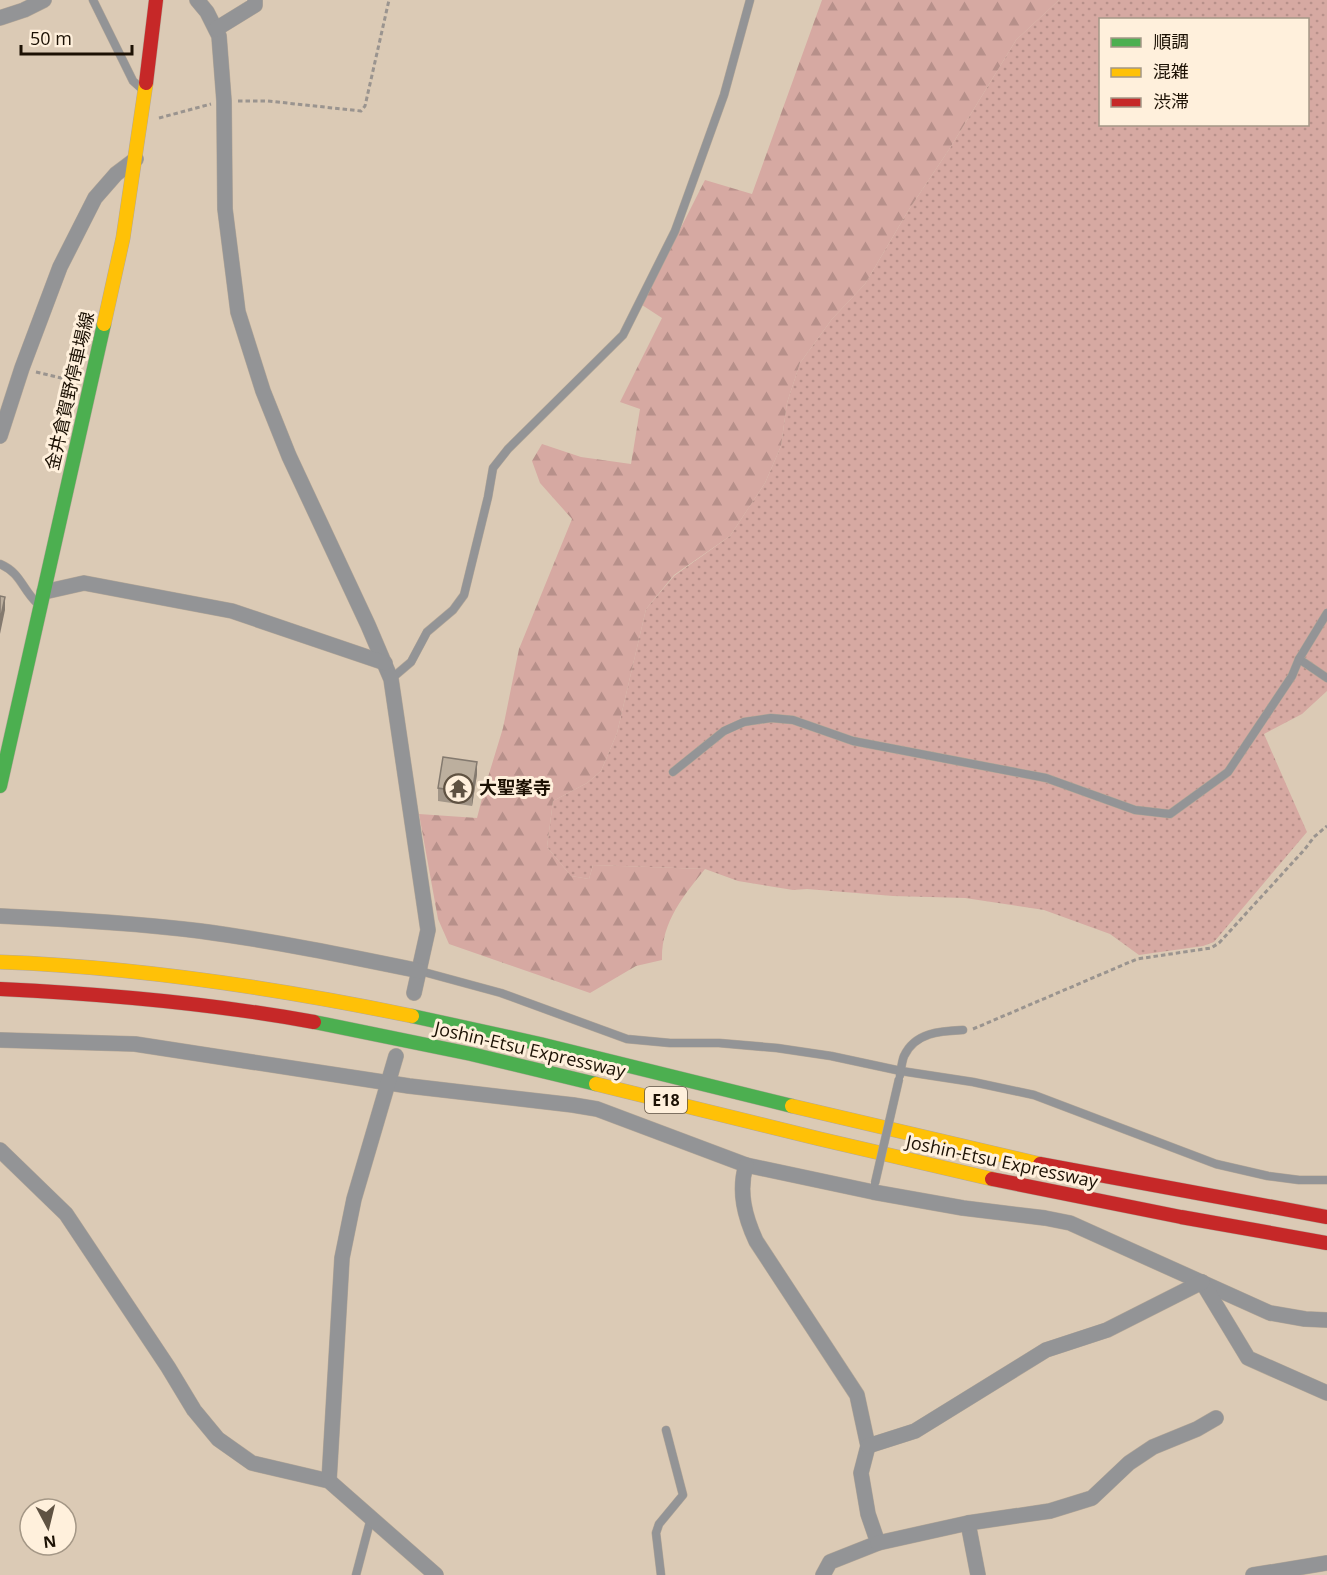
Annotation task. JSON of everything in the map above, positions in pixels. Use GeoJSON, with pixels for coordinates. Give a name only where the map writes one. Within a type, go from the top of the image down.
{"type":"FeatureCollection","features":[{"type":"Feature","properties":{"kind":"main road","name":"金井倉賀野停車場線"},"geometry":{"type":"LineString","coordinates":[[0,786],[123,238],[136,159],[156,0]]}},
{"type":"Feature","properties":{"kind":"main road","name":"Joshin-Etsu Expressway"},"geometry":{"type":"LineString","coordinates":[[0,962],[167,975],[357,1005],[538,1043],[980,1150],[1195,1195],[1327,1217]]}},
{"type":"Feature","properties":{"kind":"main road","name":"Joshin-Etsu Expressway"},"geometry":{"type":"LineString","coordinates":[[0,989],[155,1000],[241,1011],[380,1035],[545,1070],[855,1148],[979,1176],[1197,1221],[1327,1243]]}},
{"type":"Feature","properties":{"kind":"street"},"geometry":{"type":"LineString","coordinates":[[0,18],[44,0]]}},
{"type":"Feature","properties":{"kind":"street"},"geometry":{"type":"LineString","coordinates":[[197,0],[207,12],[219,36],[224,100],[225,209],[238,312],[263,391],[289,456],[391,679],[428,930],[414,993]]}},
{"type":"Feature","properties":{"kind":"street"},"geometry":{"type":"LineString","coordinates":[[216,29],[255,5],[255,0]]}},
{"type":"Feature","properties":{"kind":"street"},"geometry":{"type":"LineString","coordinates":[[0,436],[22,368],[60,267],[95,198],[116,174],[136,159]]}},
{"type":"Feature","properties":{"kind":"street"},"geometry":{"type":"LineString","coordinates":[[42,599],[84,584],[232,611],[385,663]]}},
{"type":"Feature","properties":{"kind":"street"},"geometry":{"type":"LineString","coordinates":[[0,916],[90,920],[198,931],[297,946],[420,970]]}},
{"type":"Feature","properties":{"kind":"street"},"geometry":{"type":"LineString","coordinates":[[0,1040],[135,1044],[388,1082],[597,1109],[746,1165],[1070,1223],[1270,1313],[1327,1320]]}},
{"type":"Feature","properties":{"kind":"street"},"geometry":{"type":"LineString","coordinates":[[329,1481],[342,1258],[354,1199],[396,1056]]}},
{"type":"Feature","properties":{"kind":"street"},"geometry":{"type":"LineString","coordinates":[[0,1149],[66,1214],[194,1410],[218,1439],[252,1463],[329,1481],[436,1575]]}},
{"type":"Feature","properties":{"kind":"street"},"geometry":{"type":"LineString","coordinates":[[746,1165],[742,1184],[747,1222],[756,1241],[857,1395],[868,1446],[861,1473],[868,1514],[878,1543]]}},
{"type":"Feature","properties":{"kind":"street"},"geometry":{"type":"LineString","coordinates":[[868,1446],[915,1431],[1046,1350],[1107,1330],[1202,1282]]}},
{"type":"Feature","properties":{"kind":"street"},"geometry":{"type":"LineString","coordinates":[[1202,1282],[1248,1358],[1327,1393]]}},
{"type":"Feature","properties":{"kind":"street"},"geometry":{"type":"LineString","coordinates":[[823,1575],[830,1562],[878,1543],[968,1523],[1050,1510],[1092,1498],[1130,1463],[1153,1448],[1216,1418]]}},
{"type":"Feature","properties":{"kind":"street"},"geometry":{"type":"LineString","coordinates":[[968,1523],[978,1575]]}},
{"type":"Feature","properties":{"kind":"street"},"geometry":{"type":"LineString","coordinates":[[1252,1575],[1327,1563]]}},
{"type":"Feature","properties":{"kind":"lane"},"geometry":{"type":"LineString","coordinates":[[93,0],[133,81],[145,92]]}},
{"type":"Feature","properties":{"kind":"lane"},"geometry":{"type":"LineString","coordinates":[[391,679],[411,662],[427,632],[453,610],[464,595],[493,468],[508,449],[623,335],[675,231],[724,95],[750,0]]}},
{"type":"Feature","properties":{"kind":"lane"},"geometry":{"type":"LineString","coordinates":[[0,564],[16,573],[31,597],[42,599]]}},
{"type":"Feature","properties":{"kind":"lane"},"geometry":{"type":"LineString","coordinates":[[673,772],[724,731],[744,722],[771,718],[793,720],[852,741],[1046,778],[1134,810],[1170,814],[1228,772],[1292,676],[1299,659],[1327,613]]}},
{"type":"Feature","properties":{"kind":"lane"},"geometry":{"type":"LineString","coordinates":[[1299,659],[1327,678]]}},
{"type":"Feature","properties":{"kind":"lane"},"geometry":{"type":"LineString","coordinates":[[420,970],[501,993],[627,1039],[777,1048],[831,1056],[900,1075],[973,1082],[1034,1095],[1216,1164],[1268,1176],[1299,1180],[1327,1180]]}},
{"type":"Feature","properties":{"kind":"lane"},"geometry":{"type":"LineString","coordinates":[[874,1187],[904,1056],[921,1038],[943,1031],[963,1030]]}},
{"type":"Feature","properties":{"kind":"lane"},"geometry":{"type":"LineString","coordinates":[[660,1575],[656,1533],[658,1524],[683,1494],[666,1430]]}},
{"type":"Feature","properties":{"kind":"lane"},"geometry":{"type":"LineString","coordinates":[[356,1575],[371,1518]]}},
{"type":"Feature","properties":{"kind":"path"},"geometry":{"type":"LineString","coordinates":[[141,122],[224,100],[268,101],[361,111],[365,106],[389,0]]}},
{"type":"Feature","properties":{"kind":"path"},"geometry":{"type":"LineString","coordinates":[[22,368],[90,385]]}},
{"type":"Feature","properties":{"kind":"path"},"geometry":{"type":"LineString","coordinates":[[963,1030],[997,1020],[1137,959],[1211,948],[1219,943],[1314,837],[1327,826]]}},
{"type":"Feature","properties":{"kind":"green space"},"geometry":{"type":"Polygon","coordinates":[[[822,0],[1059,0],[1016,40],[950,148],[908,211],[865,284],[832,319],[800,363],[787,403],[781,446],[765,483],[730,536],[674,575],[646,609],[617,733],[601,771],[587,783],[553,801],[547,847],[571,876],[589,879],[593,865],[705,869],[681,900],[669,922],[662,960],[636,966],[590,993],[449,944],[438,919],[419,814],[477,818],[503,728],[519,649],[572,519],[540,483],[532,461],[542,444],[581,457],[631,464],[640,409],[620,402],[662,318],[642,305],[705,180],[752,194],[822,0]]]}},
{"type":"Feature","properties":{"kind":"green space"},"geometry":{"type":"Polygon","coordinates":[[[1059,0],[1327,0],[1327,691],[1302,714],[1264,734],[1307,832],[1214,942],[1203,946],[1139,955],[1110,934],[1044,910],[965,898],[793,890],[738,881],[705,869],[593,865],[589,879],[571,876],[547,847],[553,801],[587,783],[601,771],[617,733],[646,609],[674,576],[730,536],[765,483],[781,446],[787,403],[800,363],[832,319],[865,284],[908,211],[950,148],[1016,40],[1059,0]]]}},
{"type":"Feature","properties":{"kind":"building"},"geometry":{"type":"Polygon","coordinates":[[[0,596],[5,597],[0,621],[0,596]]]}},
{"type":"Feature","properties":{"kind":"building"},"geometry":{"type":"Polygon","coordinates":[[[443,757],[477,762],[472,793],[438,788],[443,757]]]}},
{"type":"Feature","properties":{"kind":"traffic: fast"},"geometry":{"type":"LineString","coordinates":[[0,786],[104,324]]}},
{"type":"Feature","properties":{"kind":"traffic: fast"},"geometry":{"type":"LineString","coordinates":[[412,1016],[540,1044],[792,1106]]}},
{"type":"Feature","properties":{"kind":"traffic: fast"},"geometry":{"type":"LineString","coordinates":[[314,1022],[471,1054],[596,1084]]}},
{"type":"Feature","properties":{"kind":"traffic: slow"},"geometry":{"type":"LineString","coordinates":[[104,324],[123,238],[146,83]]}},
{"type":"Feature","properties":{"kind":"traffic: slow"},"geometry":{"type":"LineString","coordinates":[[0,962],[104,969],[207,980],[310,996],[412,1016]]}},
{"type":"Feature","properties":{"kind":"traffic: slow"},"geometry":{"type":"LineString","coordinates":[[596,1084],[992,1179]]}},
{"type":"Feature","properties":{"kind":"traffic: slow"},"geometry":{"type":"LineString","coordinates":[[792,1106],[1040,1164]]}},
{"type":"Feature","properties":{"kind":"traffic: jam"},"geometry":{"type":"LineString","coordinates":[[146,83],[156,0]]}},
{"type":"Feature","properties":{"kind":"traffic: jam"},"geometry":{"type":"LineString","coordinates":[[0,989],[157,1000],[314,1022]]}},
{"type":"Feature","properties":{"kind":"traffic: jam"},"geometry":{"type":"LineString","coordinates":[[1040,1164],[1327,1217]]}},
{"type":"Feature","properties":{"kind":"traffic: jam"},"geometry":{"type":"LineString","coordinates":[[992,1179],[1181,1217],[1327,1243]]}},
{"type":"Feature","properties":{"kind":"place","name":"大聖峯寺"},"geometry":{"type":"Point","coordinates":[458,788]}}]}
